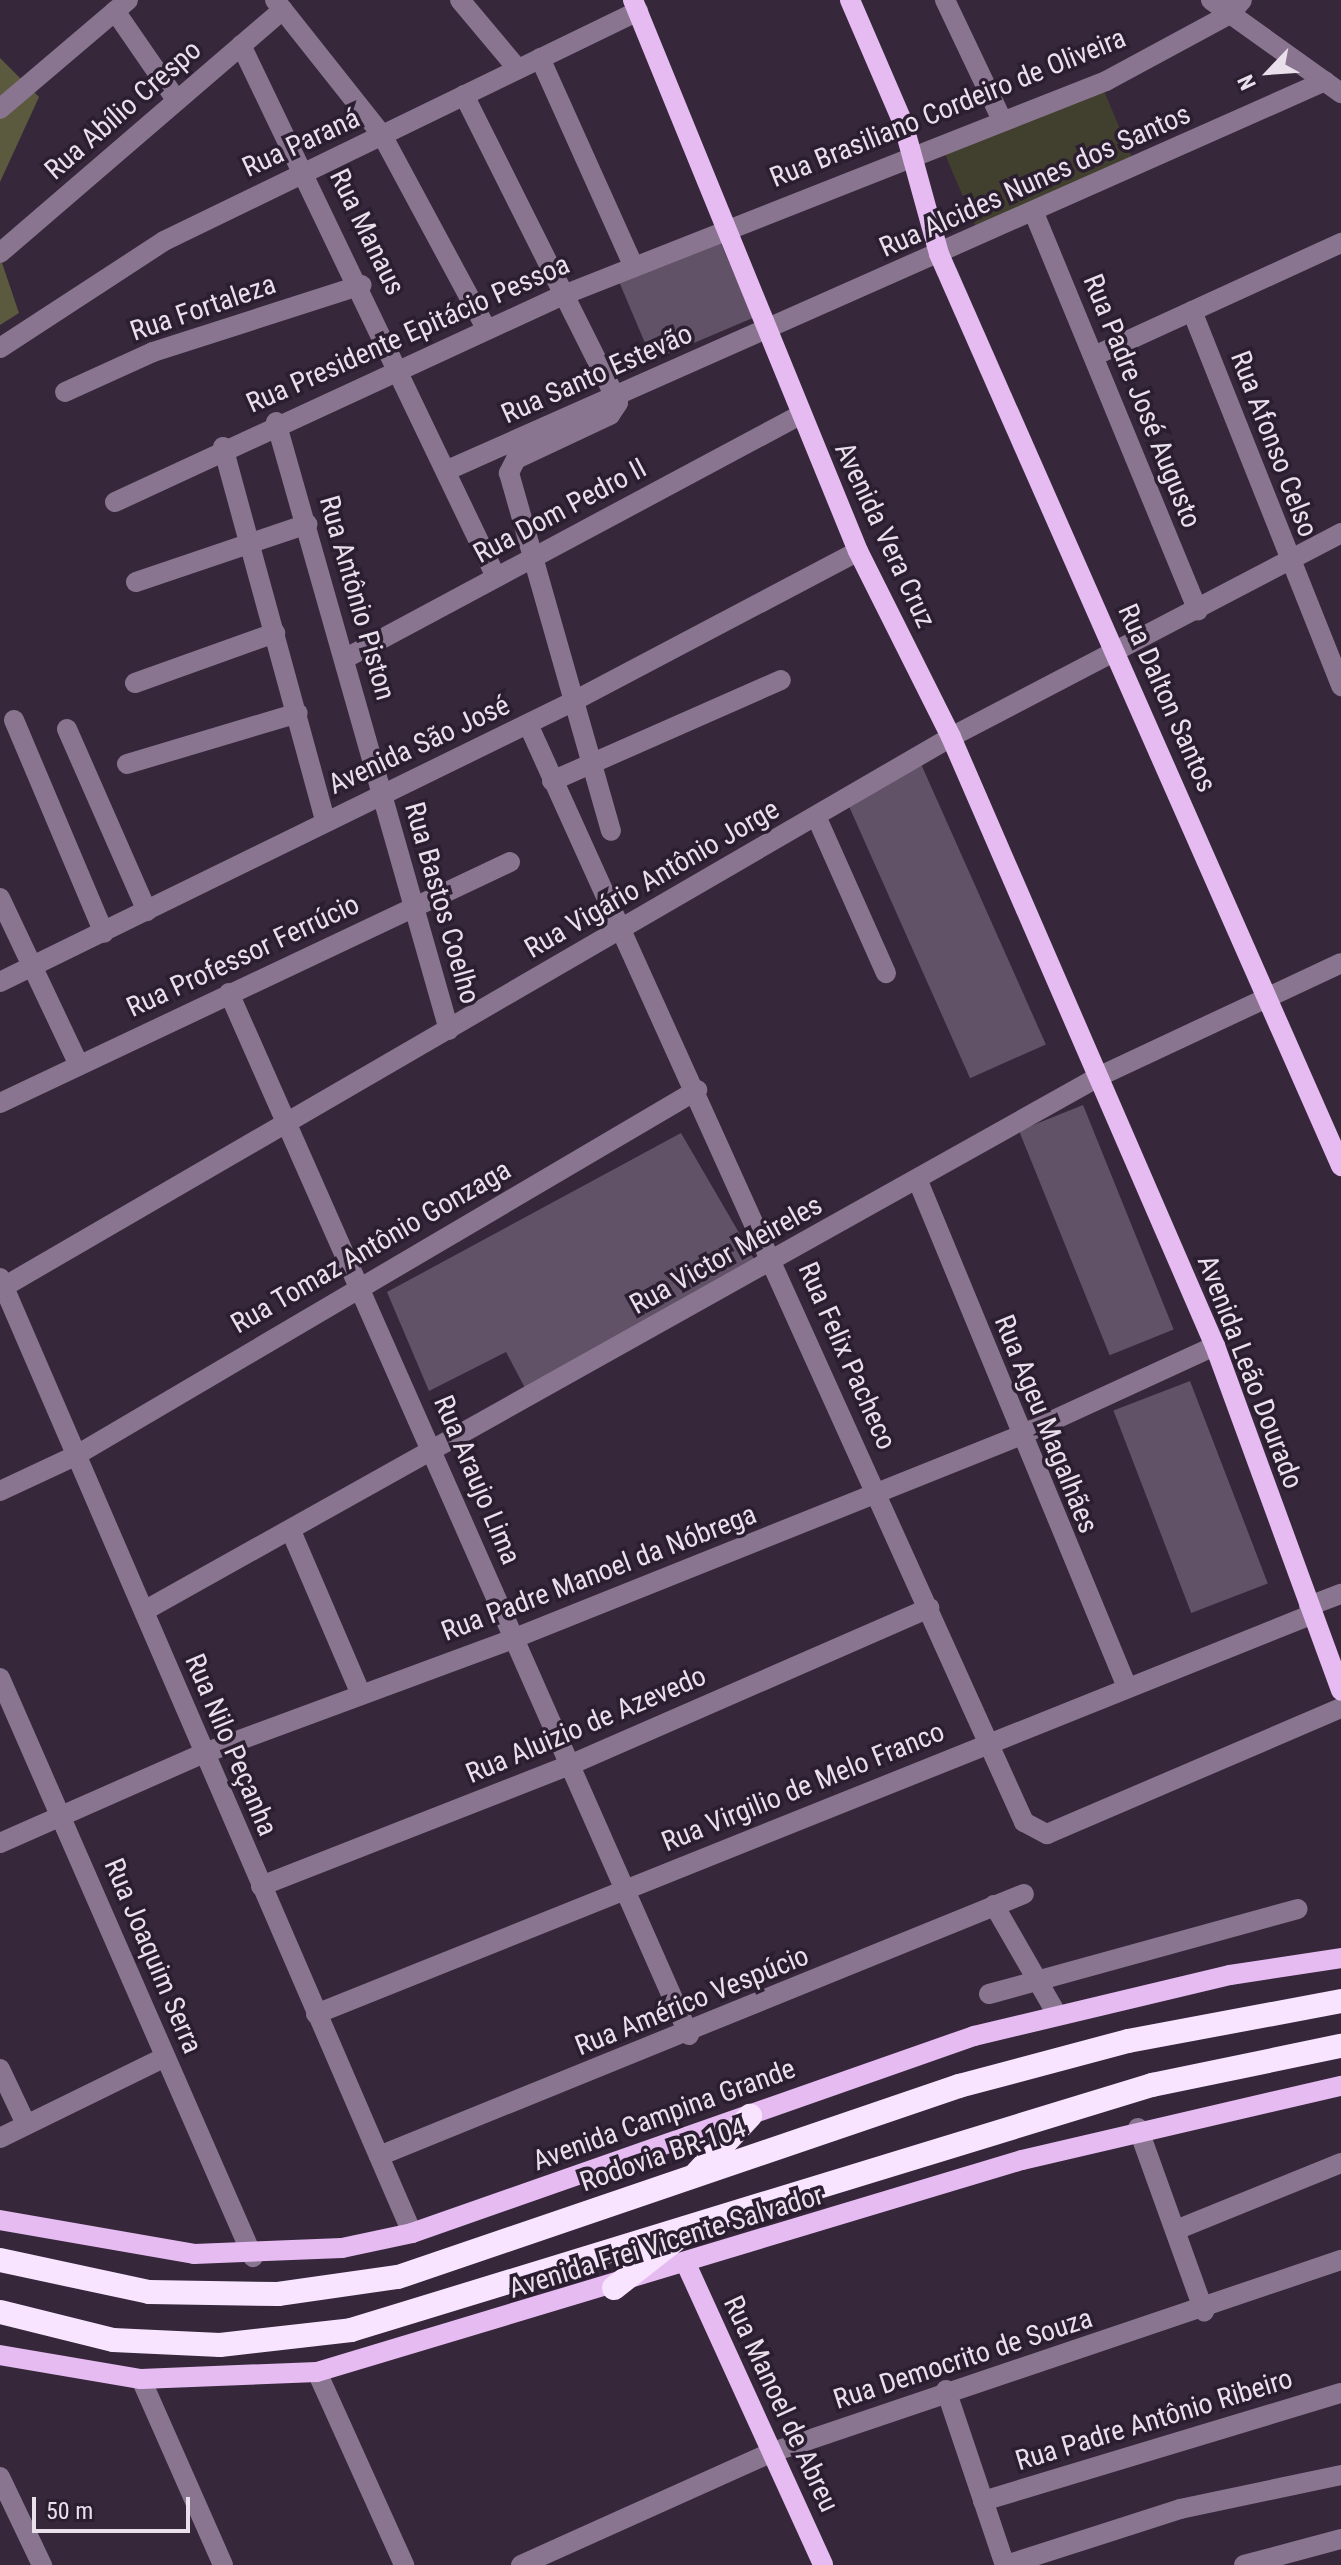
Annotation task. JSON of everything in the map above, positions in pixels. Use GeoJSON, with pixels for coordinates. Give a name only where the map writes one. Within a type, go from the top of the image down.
{"type":"FeatureCollection","features":[{"type":"Feature","properties":{"kind":"highway","name":"Rodovia BR-104"},"geometry":{"type":"LineString","coordinates":[[0,2260],[149,2292],[278,2294],[398,2277],[989,2078],[1128,2041],[1341,2001]]}},
{"type":"Feature","properties":{"kind":"highway"},"geometry":{"type":"LineString","coordinates":[[0,2312],[113,2340],[220,2345],[351,2330],[703,2218],[1152,2085],[1341,2046]]}},
{"type":"Feature","properties":{"kind":"highway"},"geometry":{"type":"LineString","coordinates":[[695,2175],[750,2116]]}},
{"type":"Feature","properties":{"kind":"highway"},"geometry":{"type":"LineString","coordinates":[[614,2288],[703,2218]]}},
{"type":"Feature","properties":{"kind":"main road","name":"Rua Dalton Santos"},"geometry":{"type":"LineString","coordinates":[[850,0],[913,157],[939,254],[1115,654],[1272,995],[1341,1166]]}},
{"type":"Feature","properties":{"kind":"main road","name":"Avenida Vera Cruz"},"geometry":{"type":"LineString","coordinates":[[636,5],[727,226],[800,415],[858,551],[951,737],[1100,1076]]}},
{"type":"Feature","properties":{"kind":"main road","name":"Avenida Leão Dourado"},"geometry":{"type":"LineString","coordinates":[[1100,1076],[1215,1346],[1341,1691]]}},
{"type":"Feature","properties":{"kind":"main road"},"geometry":{"type":"LineString","coordinates":[[1310,1962],[1341,1944]]}},
{"type":"Feature","properties":{"kind":"main road","name":"Avenida Campina Grande"},"geometry":{"type":"LineString","coordinates":[[0,2220],[126,2246],[253,2257],[412,2233],[1056,2013],[1341,1958]]}},
{"type":"Feature","properties":{"kind":"main road","name":"Avenida Frei Vicente Salvador"},"geometry":{"type":"LineString","coordinates":[[0,2355],[141,2379],[317,2372],[614,2288],[1138,2128],[1341,2086]]}},
{"type":"Feature","properties":{"kind":"main road","name":"Rua Manoel de Abreu"},"geometry":{"type":"LineString","coordinates":[[687,2266],[823,2565]]}},
{"type":"Feature","properties":{"kind":"street"},"geometry":{"type":"LineString","coordinates":[[460,0],[518,69]]}},
{"type":"Feature","properties":{"kind":"street"},"geometry":{"type":"LineString","coordinates":[[945,0],[1002,120]]}},
{"type":"Feature","properties":{"kind":"street"},"geometry":{"type":"LineString","coordinates":[[1211,0],[1236,7],[1333,87]]}},
{"type":"Feature","properties":{"kind":"street"},"geometry":{"type":"LineString","coordinates":[[279,5],[382,135],[486,328]]}},
{"type":"Feature","properties":{"kind":"street","name":"Rua Abílio Crespo"},"geometry":{"type":"LineString","coordinates":[[0,253],[241,45],[279,5]]}},
{"type":"Feature","properties":{"kind":"street","name":"Rua Paraná"},"geometry":{"type":"LineString","coordinates":[[0,348],[164,241],[540,58],[636,5]]}},
{"type":"Feature","properties":{"kind":"street"},"geometry":{"type":"LineString","coordinates":[[0,109],[121,6],[177,101]]}},
{"type":"Feature","properties":{"kind":"street","name":"Rua Brasiliano Cordeiro de Oliveira"},"geometry":{"type":"LineString","coordinates":[[727,226],[1106,81],[1236,7]]}},
{"type":"Feature","properties":{"kind":"street","name":"Rua Manaus"},"geometry":{"type":"LineString","coordinates":[[241,45],[402,368],[496,577]]}},
{"type":"Feature","properties":{"kind":"street"},"geometry":{"type":"LineString","coordinates":[[540,58],[633,265]]}},
{"type":"Feature","properties":{"kind":"street","name":"Rua Alcides Nunes dos Santos"},"geometry":{"type":"LineString","coordinates":[[767,331],[1034,213],[1333,87]]}},
{"type":"Feature","properties":{"kind":"street"},"geometry":{"type":"LineString","coordinates":[[464,95],[561,296],[615,395],[610,415],[511,467],[530,559],[611,831]]}},
{"type":"Feature","properties":{"kind":"street","name":"Rua Padre José Augusto"},"geometry":{"type":"LineString","coordinates":[[1034,213],[1198,610]]}},
{"type":"Feature","properties":{"kind":"street","name":"Rua Presidente Epitácio Pessoa"},"geometry":{"type":"LineString","coordinates":[[115,502],[276,422],[486,328],[727,226]]}},
{"type":"Feature","properties":{"kind":"street"},"geometry":{"type":"LineString","coordinates":[[1094,356],[1341,243]]}},
{"type":"Feature","properties":{"kind":"street","name":"Rua Fortaleza"},"geometry":{"type":"LineString","coordinates":[[65,392],[153,352],[362,285]]}},
{"type":"Feature","properties":{"kind":"street","name":"Rua Afonso Celso"},"geometry":{"type":"LineString","coordinates":[[1192,311],[1341,686]]}},
{"type":"Feature","properties":{"kind":"street","name":"Rua Santo Estevão"},"geometry":{"type":"LineString","coordinates":[[450,469],[767,331]]}},
{"type":"Feature","properties":{"kind":"street","name":"Rua Dom Pedro II"},"geometry":{"type":"LineString","coordinates":[[346,658],[800,415]]}},
{"type":"Feature","properties":{"kind":"street","name":"Rua Antônio Piston"},"geometry":{"type":"LineString","coordinates":[[276,422],[346,658],[381,791]]}},
{"type":"Feature","properties":{"kind":"street"},"geometry":{"type":"LineString","coordinates":[[223,447],[325,820]]}},
{"type":"Feature","properties":{"kind":"street"},"geometry":{"type":"LineString","coordinates":[[136,582],[249,540],[307,524]]}},
{"type":"Feature","properties":{"kind":"street","name":"Rua Vigário Antônio Jorge"},"geometry":{"type":"LineString","coordinates":[[1,1284],[288,1125],[951,737],[1115,654],[1341,533]]}},
{"type":"Feature","properties":{"kind":"street","name":"Avenida São José"},"geometry":{"type":"LineString","coordinates":[[0,982],[104,933],[381,791],[572,702],[858,551]]}},
{"type":"Feature","properties":{"kind":"street"},"geometry":{"type":"LineString","coordinates":[[135,683],[275,633]]}},
{"type":"Feature","properties":{"kind":"street"},"geometry":{"type":"LineString","coordinates":[[552,781],[781,680]]}},
{"type":"Feature","properties":{"kind":"street"},"geometry":{"type":"LineString","coordinates":[[127,764],[298,713]]}},
{"type":"Feature","properties":{"kind":"street"},"geometry":{"type":"LineString","coordinates":[[14,720],[104,933]]}},
{"type":"Feature","properties":{"kind":"street","name":"Rua Felix Pacheco"},"geometry":{"type":"LineString","coordinates":[[528,724],[618,931],[697,1090],[1024,1822],[1038,1835],[1341,1708]]}},
{"type":"Feature","properties":{"kind":"street"},"geometry":{"type":"LineString","coordinates":[[67,729],[147,911]]}},
{"type":"Feature","properties":{"kind":"street","name":"Rua Bastos Coelho"},"geometry":{"type":"LineString","coordinates":[[381,791],[449,1030]]}},
{"type":"Feature","properties":{"kind":"street"},"geometry":{"type":"LineString","coordinates":[[816,816],[886,973]]}},
{"type":"Feature","properties":{"kind":"street","name":"Rua Professor Ferrúcio"},"geometry":{"type":"LineString","coordinates":[[0,1103],[510,862]]}},
{"type":"Feature","properties":{"kind":"street"},"geometry":{"type":"LineString","coordinates":[[0,898],[79,1065]]}},
{"type":"Feature","properties":{"kind":"street","name":"Rua Victor Meireles"},"geometry":{"type":"LineString","coordinates":[[144,1611],[291,1531],[432,1445],[774,1262],[1100,1076],[1341,963]]}},
{"type":"Feature","properties":{"kind":"street","name":"Rua Araujo Lima"},"geometry":{"type":"LineString","coordinates":[[229,993],[361,1284],[689,2035]]}},
{"type":"Feature","properties":{"kind":"street","name":"Rua Tomaz Antônio Gonzaga"},"geometry":{"type":"LineString","coordinates":[[0,1491],[75,1456],[361,1284],[697,1090]]}},
{"type":"Feature","properties":{"kind":"street","name":"Rua Ageu Magalhães"},"geometry":{"type":"LineString","coordinates":[[918,1181],[1019,1436],[1127,1687]]}},
{"type":"Feature","properties":{"kind":"street","name":"Rua Nilo Peçanha"},"geometry":{"type":"LineString","coordinates":[[1,1284],[412,2233]]}},
{"type":"Feature","properties":{"kind":"street","name":"Rua Padre Manoel da Nóbrega"},"geometry":{"type":"LineString","coordinates":[[0,1843],[202,1754],[515,1638],[1019,1436],[1215,1346]]}},
{"type":"Feature","properties":{"kind":"street"},"geometry":{"type":"LineString","coordinates":[[291,1531],[361,1694]]}},
{"type":"Feature","properties":{"kind":"street","name":"Rua Virgilio de Melo Franco"},"geometry":{"type":"LineString","coordinates":[[316,2014],[1127,1687],[1311,1610],[1341,1594]]}},
{"type":"Feature","properties":{"kind":"street","name":"Rua Aluizio de Azevedo"},"geometry":{"type":"LineString","coordinates":[[261,1886],[572,1764],[929,1608]]}},
{"type":"Feature","properties":{"kind":"street","name":"Rua Joaquim Serra"},"geometry":{"type":"LineString","coordinates":[[0,1678],[63,1815],[253,2257]]}},
{"type":"Feature","properties":{"kind":"street","name":"Rua Américo Vespúcio"},"geometry":{"type":"LineString","coordinates":[[379,2156],[689,2035],[1024,1894]]}},
{"type":"Feature","properties":{"kind":"street"},"geometry":{"type":"LineString","coordinates":[[994,1905],[1056,2013]]}},
{"type":"Feature","properties":{"kind":"street"},"geometry":{"type":"LineString","coordinates":[[989,1994],[1297,1909]]}},
{"type":"Feature","properties":{"kind":"street"},"geometry":{"type":"LineString","coordinates":[[0,2138],[165,2057]]}},
{"type":"Feature","properties":{"kind":"street"},"geometry":{"type":"LineString","coordinates":[[0,2069],[26,2124]]}},
{"type":"Feature","properties":{"kind":"street"},"geometry":{"type":"LineString","coordinates":[[1138,2128],[1204,2311]]}},
{"type":"Feature","properties":{"kind":"street"},"geometry":{"type":"LineString","coordinates":[[1176,2230],[1341,2163]]}},
{"type":"Feature","properties":{"kind":"street","name":"Rua Democrito de Souza"},"geometry":{"type":"LineString","coordinates":[[521,2565],[773,2452],[946,2390],[1204,2311],[1341,2260]]}},
{"type":"Feature","properties":{"kind":"street"},"geometry":{"type":"LineString","coordinates":[[317,2372],[404,2565]]}},
{"type":"Feature","properties":{"kind":"street"},"geometry":{"type":"LineString","coordinates":[[141,2379],[223,2565]]}},
{"type":"Feature","properties":{"kind":"street"},"geometry":{"type":"LineString","coordinates":[[946,2390],[1006,2565],[1180,2509],[1341,2475]]}},
{"type":"Feature","properties":{"kind":"street","name":"Rua Padre Antônio Ribeiro"},"geometry":{"type":"LineString","coordinates":[[983,2501],[1341,2393]]}},
{"type":"Feature","properties":{"kind":"street"},"geometry":{"type":"LineString","coordinates":[[0,2477],[42,2565]]}},
{"type":"Feature","properties":{"kind":"street"},"geometry":{"type":"LineString","coordinates":[[1244,2565],[1341,2539]]}},
{"type":"Feature","properties":{"kind":"shaded area"},"geometry":{"type":"Polygon","coordinates":[[[0,58],[39,97],[0,182],[0,58]]]}},
{"type":"Feature","properties":{"kind":"shaded area"},"geometry":{"type":"Polygon","coordinates":[[[1101,84],[1134,161],[976,228],[944,151],[1101,84]]]}},
{"type":"Feature","properties":{"kind":"shaded area"},"geometry":{"type":"Polygon","coordinates":[[[0,257],[19,313],[0,325],[0,257]]]}},
{"type":"Feature","properties":{"kind":"building"},"geometry":{"type":"Polygon","coordinates":[[[718,236],[753,318],[652,361],[618,279],[718,236]]]}},
{"type":"Feature","properties":{"kind":"building"},"geometry":{"type":"Polygon","coordinates":[[[921,764],[1046,1044],[970,1078],[845,798],[921,764]]]}},
{"type":"Feature","properties":{"kind":"building"},"geometry":{"type":"Polygon","coordinates":[[[1083,1105],[1174,1329],[1110,1355],[1019,1131],[1083,1105]]]}},
{"type":"Feature","properties":{"kind":"building"},"geometry":{"type":"Polygon","coordinates":[[[681,1133],[756,1262],[525,1388],[506,1352],[429,1391],[387,1292],[681,1133]]]}},
{"type":"Feature","properties":{"kind":"building"},"geometry":{"type":"Polygon","coordinates":[[[1190,1381],[1268,1584],[1191,1613],[1113,1410],[1190,1381]]]}}]}
